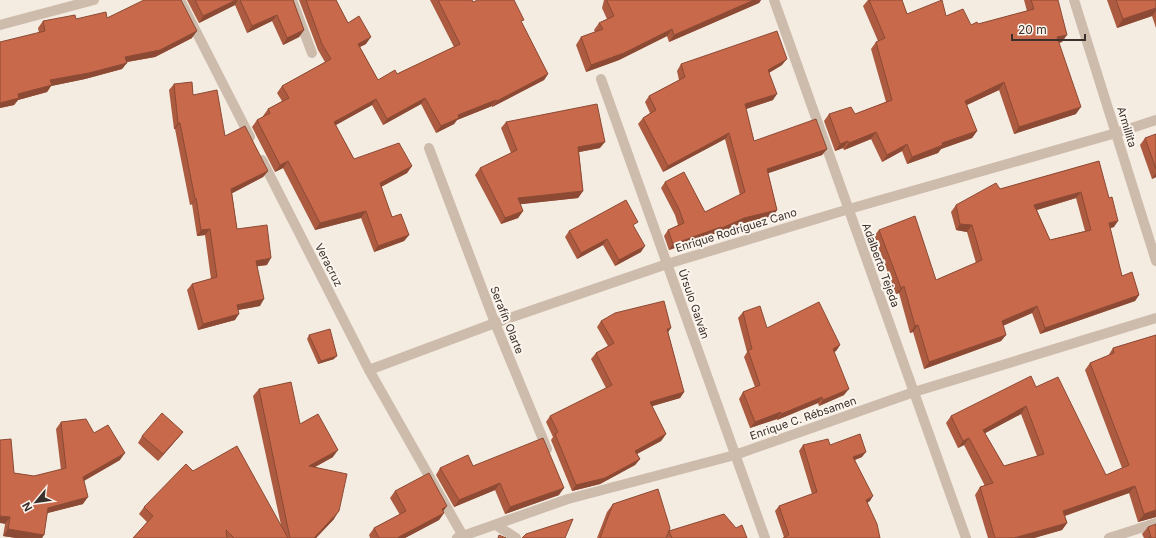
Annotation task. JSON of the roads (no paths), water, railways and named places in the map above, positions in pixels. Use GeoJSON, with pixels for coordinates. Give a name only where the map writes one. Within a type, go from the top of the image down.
{"type":"FeatureCollection","features":[{"type":"Feature","properties":{"kind":"street"},"geometry":{"type":"LineString","coordinates":[[0,25],[94,0]]}},
{"type":"Feature","properties":{"kind":"street","name":"Veracruz"},"geometry":{"type":"LineString","coordinates":[[180,0],[369,370],[460,537]]}},
{"type":"Feature","properties":{"kind":"street"},"geometry":{"type":"LineString","coordinates":[[292,0],[312,53]]}},
{"type":"Feature","properties":{"kind":"street","name":"Adalberto Tejeda"},"geometry":{"type":"LineString","coordinates":[[774,0],[966,538]]}},
{"type":"Feature","properties":{"kind":"street","name":"Armillita"},"geometry":{"type":"LineString","coordinates":[[1074,0],[1156,261]]}},
{"type":"Feature","properties":{"kind":"street","name":"Úrsulo Galván"},"geometry":{"type":"LineString","coordinates":[[601,79],[765,538]]}},
{"type":"Feature","properties":{"kind":"street","name":"Enrique Rodríguez Cano"},"geometry":{"type":"LineString","coordinates":[[369,370],[495,323],[667,264],[849,209],[1116,133],[1156,120]]}},
{"type":"Feature","properties":{"kind":"street","name":"Serafín Olarte"},"geometry":{"type":"LineString","coordinates":[[429,148],[495,323],[550,457]]}},
{"type":"Feature","properties":{"kind":"street","name":"Enrique C. Rébsamen"},"geometry":{"type":"LineString","coordinates":[[460,537],[496,525],[567,496],[735,455],[914,392],[1156,318]]}},
{"type":"Feature","properties":{"kind":"street"},"geometry":{"type":"LineString","coordinates":[[1109,538],[1156,523]]}},
{"type":"Feature","properties":{"kind":"street"},"geometry":{"type":"LineString","coordinates":[[496,525],[516,538]]}}]}
